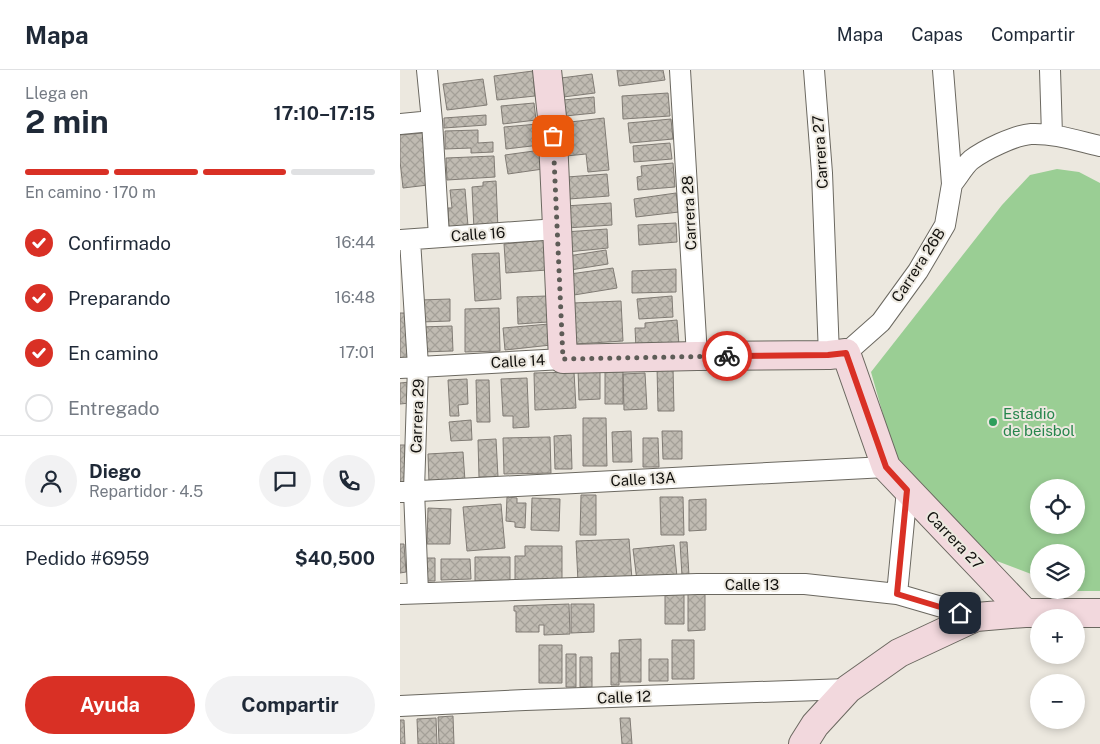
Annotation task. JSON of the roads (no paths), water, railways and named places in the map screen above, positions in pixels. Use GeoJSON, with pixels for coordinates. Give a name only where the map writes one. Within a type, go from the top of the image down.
{"type":"FeatureCollection","features":[{"type":"Feature","properties":{"kind":"street"},"geometry":{"type":"LineString","coordinates":[[427,70],[440,237]]}},
{"type":"Feature","properties":{"kind":"street"},"geometry":{"type":"LineString","coordinates":[[547,70],[552,117],[563,359]]}},
{"type":"Feature","properties":{"kind":"street","name":"Carrera 28"},"geometry":{"type":"LineString","coordinates":[[680,70],[697,356]]}},
{"type":"Feature","properties":{"kind":"street","name":"Carrera 27"},"geometry":{"type":"LineString","coordinates":[[814,70],[837,354],[886,467],[1025,614]]}},
{"type":"Feature","properties":{"kind":"street","name":"Carrera 26B"},"geometry":{"type":"LineString","coordinates":[[837,354],[881,322],[918,271],[945,225],[952,184],[943,70]]}},
{"type":"Feature","properties":{"kind":"street"},"geometry":{"type":"LineString","coordinates":[[1050,70],[1052,135]]}},
{"type":"Feature","properties":{"kind":"street"},"geometry":{"type":"LineString","coordinates":[[400,124],[432,121]]}},
{"type":"Feature","properties":{"kind":"street"},"geometry":{"type":"LineString","coordinates":[[952,184],[970,161],[990,148],[1030,134],[1052,135],[1100,146]]}},
{"type":"Feature","properties":{"kind":"street","name":"Calle 16"},"geometry":{"type":"LineString","coordinates":[[405,240],[556,229]]}},
{"type":"Feature","properties":{"kind":"street","name":"Carrera 29"},"geometry":{"type":"LineString","coordinates":[[405,240],[409,367],[407,491],[409,594]]}},
{"type":"Feature","properties":{"kind":"street","name":"Calle 14"},"geometry":{"type":"LineString","coordinates":[[409,367],[563,359],[837,354]]}},
{"type":"Feature","properties":{"kind":"street","name":"Calle 13A"},"geometry":{"type":"LineString","coordinates":[[407,491],[886,467]]}},
{"type":"Feature","properties":{"kind":"street"},"geometry":{"type":"LineString","coordinates":[[897,594],[907,490]]}},
{"type":"Feature","properties":{"kind":"street","name":"Calle 13"},"geometry":{"type":"LineString","coordinates":[[409,594],[697,584],[806,584],[897,594],[976,617],[1100,613]]}},
{"type":"Feature","properties":{"kind":"street"},"geometry":{"type":"LineString","coordinates":[[803,744],[815,725],[848,689],[899,653],[976,617]]}},
{"type":"Feature","properties":{"kind":"street","name":"Calle 12"},"geometry":{"type":"LineString","coordinates":[[400,706],[848,689]]}},
{"type":"Feature","properties":{"kind":"place","name":"Estadio de beisbol"},"geometry":{"type":"Point","coordinates":[993,422]}}]}
